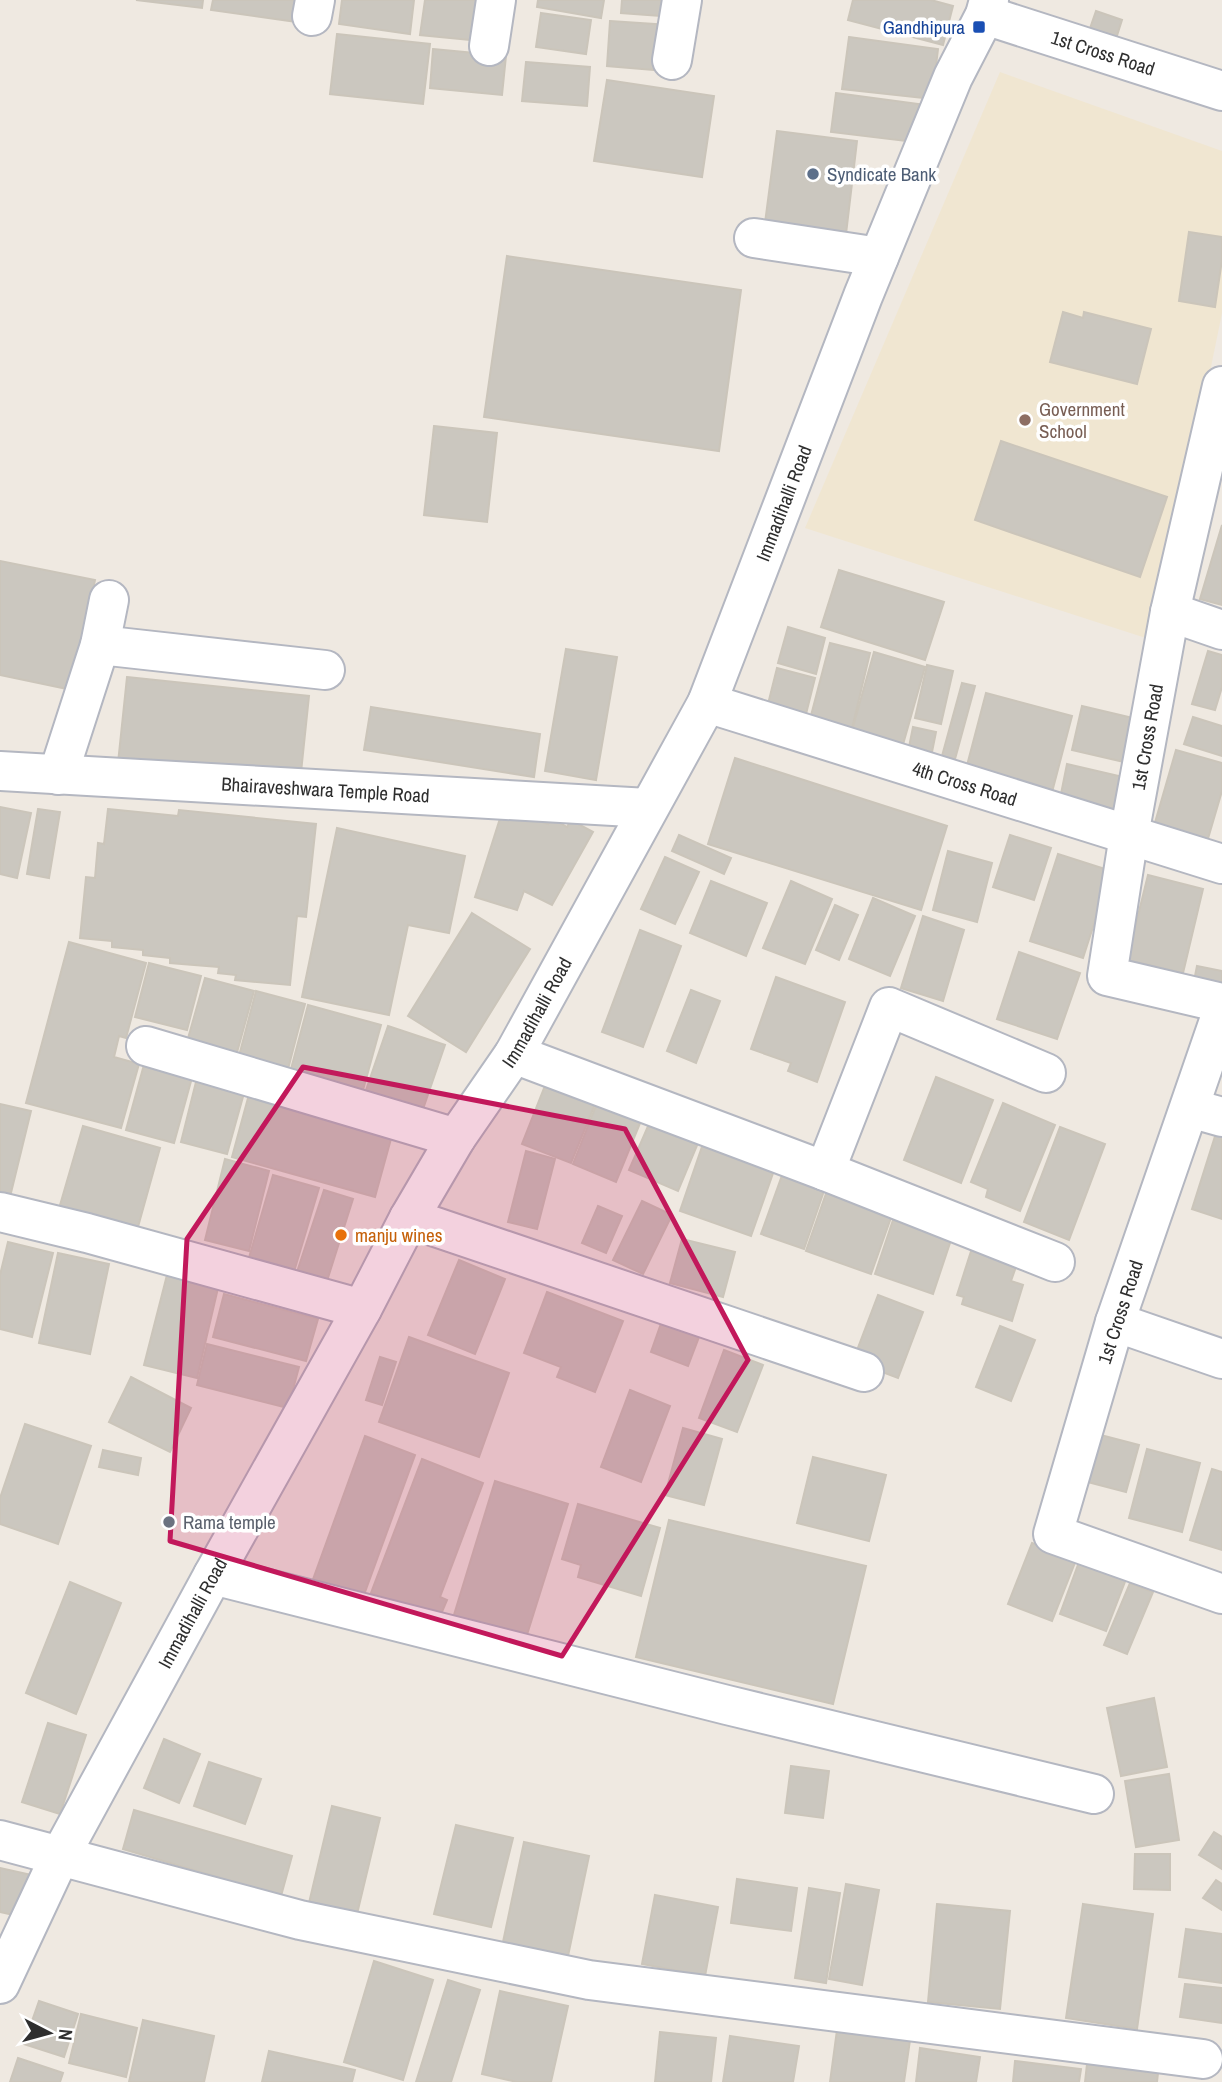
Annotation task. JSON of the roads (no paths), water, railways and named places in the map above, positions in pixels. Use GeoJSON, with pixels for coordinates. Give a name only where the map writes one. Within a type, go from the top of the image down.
{"type":"FeatureCollection","features":[{"type":"Feature","properties":{"kind":"street"},"geometry":{"type":"LineString","coordinates":[[489,46],[496,0]]}},
{"type":"Feature","properties":{"kind":"street"},"geometry":{"type":"LineString","coordinates":[[672,60],[682,0]]}},
{"type":"Feature","properties":{"kind":"street","name":"1st Cross Road"},"geometry":{"type":"LineString","coordinates":[[987,8],[1222,91]]}},
{"type":"Feature","properties":{"kind":"street","name":"Immadihalli Road"},"geometry":{"type":"LineString","coordinates":[[0,1984],[60,1856],[362,1309],[409,1218],[456,1139],[514,1054],[706,704],[879,257],[953,77],[987,8]]}},
{"type":"Feature","properties":{"kind":"street"},"geometry":{"type":"LineString","coordinates":[[754,238],[879,257]]}},
{"type":"Feature","properties":{"kind":"street","name":"1st Cross Road"},"geometry":{"type":"LineString","coordinates":[[1222,386],[1170,612],[1129,835],[1107,976],[1222,1003]]}},
{"type":"Feature","properties":{"kind":"street"},"geometry":{"type":"LineString","coordinates":[[58,775],[100,645],[109,600]]}},
{"type":"Feature","properties":{"kind":"street"},"geometry":{"type":"LineString","coordinates":[[1170,612],[1222,630]]}},
{"type":"Feature","properties":{"kind":"street"},"geometry":{"type":"LineString","coordinates":[[100,645],[325,670]]}},
{"type":"Feature","properties":{"kind":"street","name":"4th Cross Road"},"geometry":{"type":"LineString","coordinates":[[706,704],[1222,864]]}},
{"type":"Feature","properties":{"kind":"street","name":"Bhairaveshwara Temple Road"},"geometry":{"type":"LineString","coordinates":[[0,771],[648,808]]}},
{"type":"Feature","properties":{"kind":"street"},"geometry":{"type":"LineString","coordinates":[[825,1171],[889,1007],[1046,1073]]}},
{"type":"Feature","properties":{"kind":"street","name":"1st Cross Road"},"geometry":{"type":"LineString","coordinates":[[1222,1012],[1206,1113],[1115,1322],[1053,1534],[1222,1594]]}},
{"type":"Feature","properties":{"kind":"street"},"geometry":{"type":"LineString","coordinates":[[146,1046],[456,1139]]}},
{"type":"Feature","properties":{"kind":"street"},"geometry":{"type":"LineString","coordinates":[[514,1054],[825,1171],[1055,1262]]}},
{"type":"Feature","properties":{"kind":"street"},"geometry":{"type":"LineString","coordinates":[[0,1212],[362,1309]]}},
{"type":"Feature","properties":{"kind":"street"},"geometry":{"type":"LineString","coordinates":[[409,1218],[864,1372]]}},
{"type":"Feature","properties":{"kind":"street"},"geometry":{"type":"LineString","coordinates":[[1115,1322],[1222,1359]]}},
{"type":"Feature","properties":{"kind":"street"},"geometry":{"type":"LineString","coordinates":[[213,1575],[727,1706],[1094,1794]]}},
{"type":"Feature","properties":{"kind":"street"},"geometry":{"type":"LineString","coordinates":[[0,1840],[300,1920],[589,1980],[1203,2059]]}},
{"type":"Feature","properties":{"kind":"place","name":"Gandhipura"},"geometry":{"type":"Point","coordinates":[979,27]}},
{"type":"Feature","properties":{"kind":"place","name":"Syndicate Bank"},"geometry":{"type":"Point","coordinates":[813,174]}},
{"type":"Feature","properties":{"kind":"place","name":"Government School"},"geometry":{"type":"Point","coordinates":[1025,420]}},
{"type":"Feature","properties":{"kind":"place","name":"manju wines"},"geometry":{"type":"Point","coordinates":[341,1235]}},
{"type":"Feature","properties":{"kind":"place","name":"Rama temple"},"geometry":{"type":"Point","coordinates":[169,1522]}}]}
